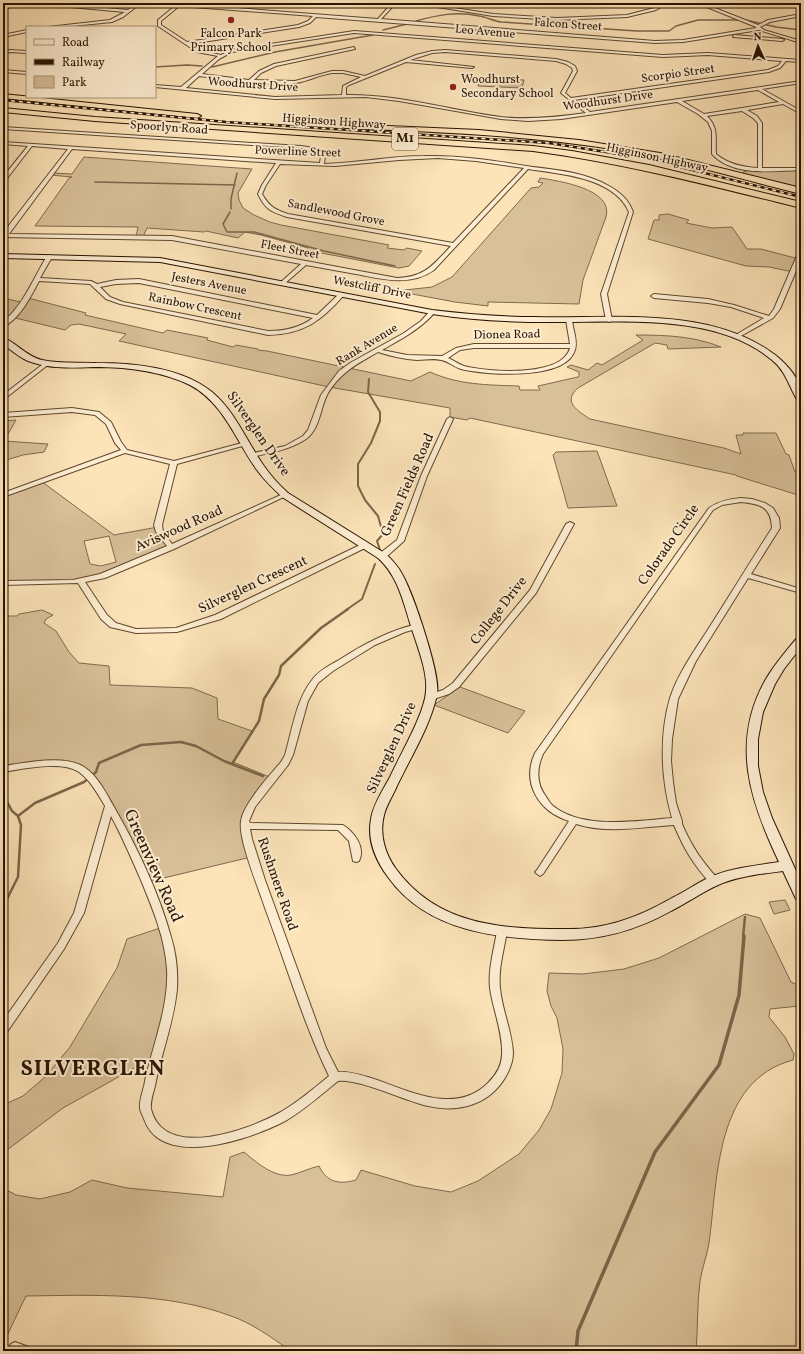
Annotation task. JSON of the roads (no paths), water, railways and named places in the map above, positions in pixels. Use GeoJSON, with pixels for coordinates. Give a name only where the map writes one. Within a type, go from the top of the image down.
{"type":"FeatureCollection","features":[{"type":"Feature","properties":{"kind":"highway"},"geometry":{"type":"LineString","coordinates":[[3,90],[26,94]]}},
{"type":"Feature","properties":{"kind":"highway"},"geometry":{"type":"LineString","coordinates":[[3,96],[207,117]]}},
{"type":"Feature","properties":{"kind":"highway"},"geometry":{"type":"LineString","coordinates":[[58,98],[156,112]]}},
{"type":"Feature","properties":{"kind":"highway","name":"Higginson Highway"},"geometry":{"type":"LineString","coordinates":[[3,110],[94,119],[549,150],[646,166],[801,205]]}},
{"type":"Feature","properties":{"kind":"highway"},"geometry":{"type":"LineString","coordinates":[[3,114],[94,119]]}},
{"type":"Feature","properties":{"kind":"highway","name":"Higginson Highway"},"geometry":{"type":"LineString","coordinates":[[336,125],[517,136],[585,143],[661,157],[801,191]]}},
{"type":"Feature","properties":{"kind":"street"},"geometry":{"type":"LineString","coordinates":[[3,8],[15,4],[33,3],[129,11]]}},
{"type":"Feature","properties":{"kind":"street"},"geometry":{"type":"LineString","coordinates":[[61,26],[103,22],[117,19],[139,3]]}},
{"type":"Feature","properties":{"kind":"street","name":"Falcon Street"},"geometry":{"type":"LineString","coordinates":[[157,3],[666,42],[683,41],[720,34],[801,15]]}},
{"type":"Feature","properties":{"kind":"street"},"geometry":{"type":"LineString","coordinates":[[379,20],[394,3]]}},
{"type":"Feature","properties":{"kind":"street"},"geometry":{"type":"LineString","coordinates":[[415,3],[493,15],[564,19],[627,16],[655,10],[666,3]]}},
{"type":"Feature","properties":{"kind":"street"},"geometry":{"type":"LineString","coordinates":[[527,3],[562,3]]}},
{"type":"Feature","properties":{"kind":"street"},"geometry":{"type":"LineString","coordinates":[[699,3],[743,20],[761,25],[800,41]]}},
{"type":"Feature","properties":{"kind":"street"},"geometry":{"type":"LineString","coordinates":[[788,3],[801,8]]}},
{"type":"Feature","properties":{"kind":"street"},"geometry":{"type":"LineString","coordinates":[[178,5],[160,19],[158,24],[161,28],[202,52],[221,56]]}},
{"type":"Feature","properties":{"kind":"street"},"geometry":{"type":"LineString","coordinates":[[186,43],[299,26],[309,22],[316,15]]}},
{"type":"Feature","properties":{"kind":"street"},"geometry":{"type":"LineString","coordinates":[[3,36],[26,31]]}},
{"type":"Feature","properties":{"kind":"street","name":"Leo Avenue"},"geometry":{"type":"LineString","coordinates":[[182,89],[221,56],[231,51],[354,32],[662,56],[708,54],[801,61]]}},
{"type":"Feature","properties":{"kind":"street"},"geometry":{"type":"LineString","coordinates":[[720,34],[800,41]]}},
{"type":"Feature","properties":{"kind":"street"},"geometry":{"type":"LineString","coordinates":[[251,80],[260,72],[275,65],[354,48]]}},
{"type":"Feature","properties":{"kind":"street"},"geometry":{"type":"LineString","coordinates":[[3,53],[10,51],[26,52]]}},
{"type":"Feature","properties":{"kind":"street"},"geometry":{"type":"LineString","coordinates":[[344,95],[345,86],[426,53],[442,51],[563,62],[571,65],[575,69],[563,91],[564,95],[590,114]]}},
{"type":"Feature","properties":{"kind":"street","name":"Scorpio Street"},"geometry":{"type":"LineString","coordinates":[[570,99],[769,71],[778,67],[784,60]]}},
{"type":"Feature","properties":{"kind":"street"},"geometry":{"type":"LineString","coordinates":[[404,61],[472,67]]}},
{"type":"Feature","properties":{"kind":"street"},"geometry":{"type":"LineString","coordinates":[[3,71],[26,73]]}},
{"type":"Feature","properties":{"kind":"street"},"geometry":{"type":"LineString","coordinates":[[199,75],[293,82],[333,71],[351,73],[366,77]]}},
{"type":"Feature","properties":{"kind":"street","name":"Woodhurst Drive"},"geometry":{"type":"LineString","coordinates":[[156,86],[275,98],[344,95],[389,98],[488,116],[515,119],[550,119],[801,82]]}},
{"type":"Feature","properties":{"kind":"street"},"geometry":{"type":"LineString","coordinates":[[759,89],[801,113]]}},
{"type":"Feature","properties":{"kind":"street"},"geometry":{"type":"LineString","coordinates":[[678,101],[712,124],[714,129],[714,150],[716,157],[724,162],[738,167],[760,169],[801,169]]}},
{"type":"Feature","properties":{"kind":"street"},"geometry":{"type":"LineString","coordinates":[[702,116],[784,103]]}},
{"type":"Feature","properties":{"kind":"street"},"geometry":{"type":"LineString","coordinates":[[743,110],[755,117],[760,123],[760,169]]}},
{"type":"Feature","properties":{"kind":"street","name":"Spoorlyn Road"},"geometry":{"type":"LineString","coordinates":[[4,128],[307,148],[321,154],[323,159],[322,165]]}},
{"type":"Feature","properties":{"kind":"street","name":"Powerline Street"},"geometry":{"type":"LineString","coordinates":[[3,143],[322,165],[410,157],[443,156],[470,158],[527,167],[592,180],[618,193],[628,205],[631,212],[630,219],[604,294],[608,320]]}},
{"type":"Feature","properties":{"kind":"street"},"geometry":{"type":"LineString","coordinates":[[3,180],[31,145]]}},
{"type":"Feature","properties":{"kind":"street"},"geometry":{"type":"LineString","coordinates":[[4,235],[71,148]]}},
{"type":"Feature","properties":{"kind":"street","name":"Sandlewood Grove"},"geometry":{"type":"LineString","coordinates":[[279,162],[260,194],[264,203],[278,212],[310,220],[454,245]]}},
{"type":"Feature","properties":{"kind":"street","name":"Fleet Street"},"geometry":{"type":"LineString","coordinates":[[4,235],[172,238],[392,279],[410,278],[427,273],[527,167]]}},
{"type":"Feature","properties":{"kind":"street"},"geometry":{"type":"LineString","coordinates":[[738,336],[769,318],[777,309],[801,253]]}},
{"type":"Feature","properties":{"kind":"street","name":"Westcliff Drive"},"geometry":{"type":"LineString","coordinates":[[3,256],[160,260],[432,312],[497,319],[674,322],[708,327],[738,336],[776,358],[791,377],[801,399]]}},
{"type":"Feature","properties":{"kind":"street"},"geometry":{"type":"LineString","coordinates":[[3,325],[22,308],[49,257]]}},
{"type":"Feature","properties":{"kind":"street"},"geometry":{"type":"LineString","coordinates":[[283,283],[305,263]]}},
{"type":"Feature","properties":{"kind":"street","name":"Rainbow Crescent"},"geometry":{"type":"LineString","coordinates":[[38,280],[91,283],[104,295],[122,303],[268,333],[297,331],[306,327],[341,294]]}},
{"type":"Feature","properties":{"kind":"street","name":"Jesters Avenue"},"geometry":{"type":"LineString","coordinates":[[96,286],[116,282],[140,281],[318,317]]}},
{"type":"Feature","properties":{"kind":"street"},"geometry":{"type":"LineString","coordinates":[[654,296],[708,301],[732,306],[769,318]]}},
{"type":"Feature","properties":{"kind":"street","name":"Rank Avenue"},"geometry":{"type":"LineString","coordinates":[[252,455],[287,447],[305,437],[311,430],[324,395],[335,379],[352,364],[419,325],[432,312]]}},
{"type":"Feature","properties":{"kind":"street"},"geometry":{"type":"LineString","coordinates":[[378,350],[406,357],[443,358],[461,367],[481,371],[537,370],[566,361],[571,355],[573,346],[569,320]]}},
{"type":"Feature","properties":{"kind":"street","name":"Silverglen Drive"},"geometry":{"type":"LineString","coordinates":[[3,340],[23,355],[34,360],[47,363],[113,366],[156,372],[185,380],[198,386],[214,397],[271,483],[284,495],[382,556],[391,564],[398,575],[417,626],[430,674],[431,697],[421,723],[378,813],[375,828],[384,862],[396,880],[424,905],[463,924],[502,931],[569,935],[612,930],[635,922],[714,881],[735,874],[786,865]]}},
{"type":"Feature","properties":{"kind":"street","name":"Dionea Road"},"geometry":{"type":"LineString","coordinates":[[443,358],[458,349],[474,346],[573,346]]}},
{"type":"Feature","properties":{"kind":"street"},"geometry":{"type":"LineString","coordinates":[[3,398],[47,363]]}},
{"type":"Feature","properties":{"kind":"street"},"geometry":{"type":"LineString","coordinates":[[3,415],[72,410],[97,413],[109,423],[118,443],[125,451]]}},
{"type":"Feature","properties":{"kind":"street","name":"Green Fields Road"},"geometry":{"type":"LineString","coordinates":[[382,556],[400,541],[424,476],[450,419]]}},
{"type":"Feature","properties":{"kind":"street"},"geometry":{"type":"LineString","coordinates":[[3,495],[125,451],[174,462],[244,444]]}},
{"type":"Feature","properties":{"kind":"street"},"geometry":{"type":"LineString","coordinates":[[171,547],[160,532],[158,524],[174,462]]}},
{"type":"Feature","properties":{"kind":"street","name":"Aviswood Road"},"geometry":{"type":"LineString","coordinates":[[81,582],[102,576],[171,547],[284,495]]}},
{"type":"Feature","properties":{"kind":"street","name":"Colorado Circle"},"geometry":{"type":"LineString","coordinates":[[678,821],[608,826],[588,824],[574,820],[553,809],[540,795],[533,774],[537,757],[707,515],[715,506],[723,502],[737,499],[754,502],[771,510],[777,518],[776,528],[692,661],[674,699],[669,730],[666,761],[668,781],[678,821],[686,842],[696,860],[714,881]]}},
{"type":"Feature","properties":{"kind":"street","name":"College Drive"},"geometry":{"type":"LineString","coordinates":[[431,697],[446,692],[458,683],[533,591],[570,524]]}},
{"type":"Feature","properties":{"kind":"street","name":"Silverglen Crescent"},"geometry":{"type":"LineString","coordinates":[[81,582],[104,617],[113,625],[136,631],[177,630],[218,617],[365,546]]}},
{"type":"Feature","properties":{"kind":"street"},"geometry":{"type":"LineString","coordinates":[[747,575],[801,591]]}},
{"type":"Feature","properties":{"kind":"street"},"geometry":{"type":"LineString","coordinates":[[3,583],[81,582]]}},
{"type":"Feature","properties":{"kind":"street","name":"Rushmere Road"},"geometry":{"type":"LineString","coordinates":[[336,1077],[321,1048],[260,880],[246,839],[245,826],[251,806],[285,763],[289,755],[304,701],[315,681],[330,669],[372,643],[402,630],[417,626]]}},
{"type":"Feature","properties":{"kind":"street"},"geometry":{"type":"LineString","coordinates":[[801,640],[767,687],[756,712],[751,738],[751,769],[757,798],[772,835],[801,895]]}},
{"type":"Feature","properties":{"kind":"street","name":"Greenview Road"},"geometry":{"type":"LineString","coordinates":[[7,769],[60,765],[75,767],[86,773],[94,781],[109,806],[156,905],[164,927],[170,952],[172,979],[171,999],[144,1107],[148,1121],[152,1126],[164,1136],[186,1143],[200,1143],[235,1136],[286,1115],[336,1077]]}},
{"type":"Feature","properties":{"kind":"street"},"geometry":{"type":"LineString","coordinates":[[3,1029],[61,946],[79,913],[109,806]]}},
{"type":"Feature","properties":{"kind":"street"},"geometry":{"type":"LineString","coordinates":[[540,872],[574,820]]}},
{"type":"Feature","properties":{"kind":"street"},"geometry":{"type":"LineString","coordinates":[[245,826],[340,827],[353,839],[356,850],[356,859]]}},
{"type":"Feature","properties":{"kind":"street"},"geometry":{"type":"LineString","coordinates":[[336,1077],[349,1077],[428,1101],[449,1104],[458,1104],[469,1101],[481,1096],[493,1087],[506,1067],[508,1048],[495,987],[502,931]]}},
{"type":"Feature","properties":{"kind":"waterway"},"geometry":{"type":"LineString","coordinates":[[416,21],[440,15],[463,14],[501,22],[637,31],[669,31],[676,26],[698,20],[746,20],[776,27],[801,30]]}},
{"type":"Feature","properties":{"kind":"waterway"},"geometry":{"type":"LineString","coordinates":[[383,30],[407,24]]}},
{"type":"Feature","properties":{"kind":"waterway"},"geometry":{"type":"LineString","coordinates":[[212,67],[275,52],[373,35]]}},
{"type":"Feature","properties":{"kind":"waterway"},"geometry":{"type":"LineString","coordinates":[[156,67],[187,65],[202,66]]}},
{"type":"Feature","properties":{"kind":"waterway"},"geometry":{"type":"LineString","coordinates":[[234,185],[237,173]]}},
{"type":"Feature","properties":{"kind":"waterway"},"geometry":{"type":"LineString","coordinates":[[95,182],[234,185]]}},
{"type":"Feature","properties":{"kind":"waterway"},"geometry":{"type":"LineString","coordinates":[[231,209],[231,199],[234,185]]}},
{"type":"Feature","properties":{"kind":"waterway"},"geometry":{"type":"LineString","coordinates":[[230,212],[223,224],[227,232],[254,232],[324,251],[395,266]]}},
{"type":"Feature","properties":{"kind":"waterway"},"geometry":{"type":"LineString","coordinates":[[369,379],[368,392],[380,412],[380,421],[371,443],[358,464],[358,486],[365,500],[378,516],[383,534],[377,541],[380,550]]}},
{"type":"Feature","properties":{"kind":"waterway"},"geometry":{"type":"LineString","coordinates":[[346,610],[362,599],[375,564]]}},
{"type":"Feature","properties":{"kind":"waterway"},"geometry":{"type":"LineString","coordinates":[[232,764],[259,721],[264,699],[279,675],[281,666],[321,628],[348,609]]}},
{"type":"Feature","properties":{"kind":"waterway"},"geometry":{"type":"LineString","coordinates":[[3,706],[3,718]]}},
{"type":"Feature","properties":{"kind":"waterway"},"geometry":{"type":"LineString","coordinates":[[18,816],[35,803],[84,782],[96,772],[99,763],[141,745],[181,742],[196,746],[224,761],[263,776]]}},
{"type":"Feature","properties":{"kind":"waterway"},"geometry":{"type":"LineString","coordinates":[[3,772],[4,796],[12,811],[18,816]]}},
{"type":"Feature","properties":{"kind":"waterway"},"geometry":{"type":"LineString","coordinates":[[3,907],[18,877],[21,825],[18,816]]}},
{"type":"Feature","properties":{"kind":"waterway"},"geometry":{"type":"LineString","coordinates":[[743,937],[745,917]]}},
{"type":"Feature","properties":{"kind":"waterway"},"geometry":{"type":"LineString","coordinates":[[576,1351],[578,1331],[655,1152],[719,1065],[739,995],[744,936]]}},
{"type":"Feature","properties":{"kind":"railway"},"geometry":{"type":"LineString","coordinates":[[3,100],[226,122],[549,143],[644,158],[801,197]]}},
{"type":"Feature","properties":{"kind":"place","name":"Falcon Park Primary School"},"geometry":{"type":"Point","coordinates":[231,20]}},
{"type":"Feature","properties":{"kind":"place","name":"Woodhurst Secondary School"},"geometry":{"type":"Point","coordinates":[453,87]}},
{"type":"Feature","properties":{"kind":"district","name":"SILVERGLEN"},"geometry":{"type":"Point","coordinates":[93,1069]}}]}
